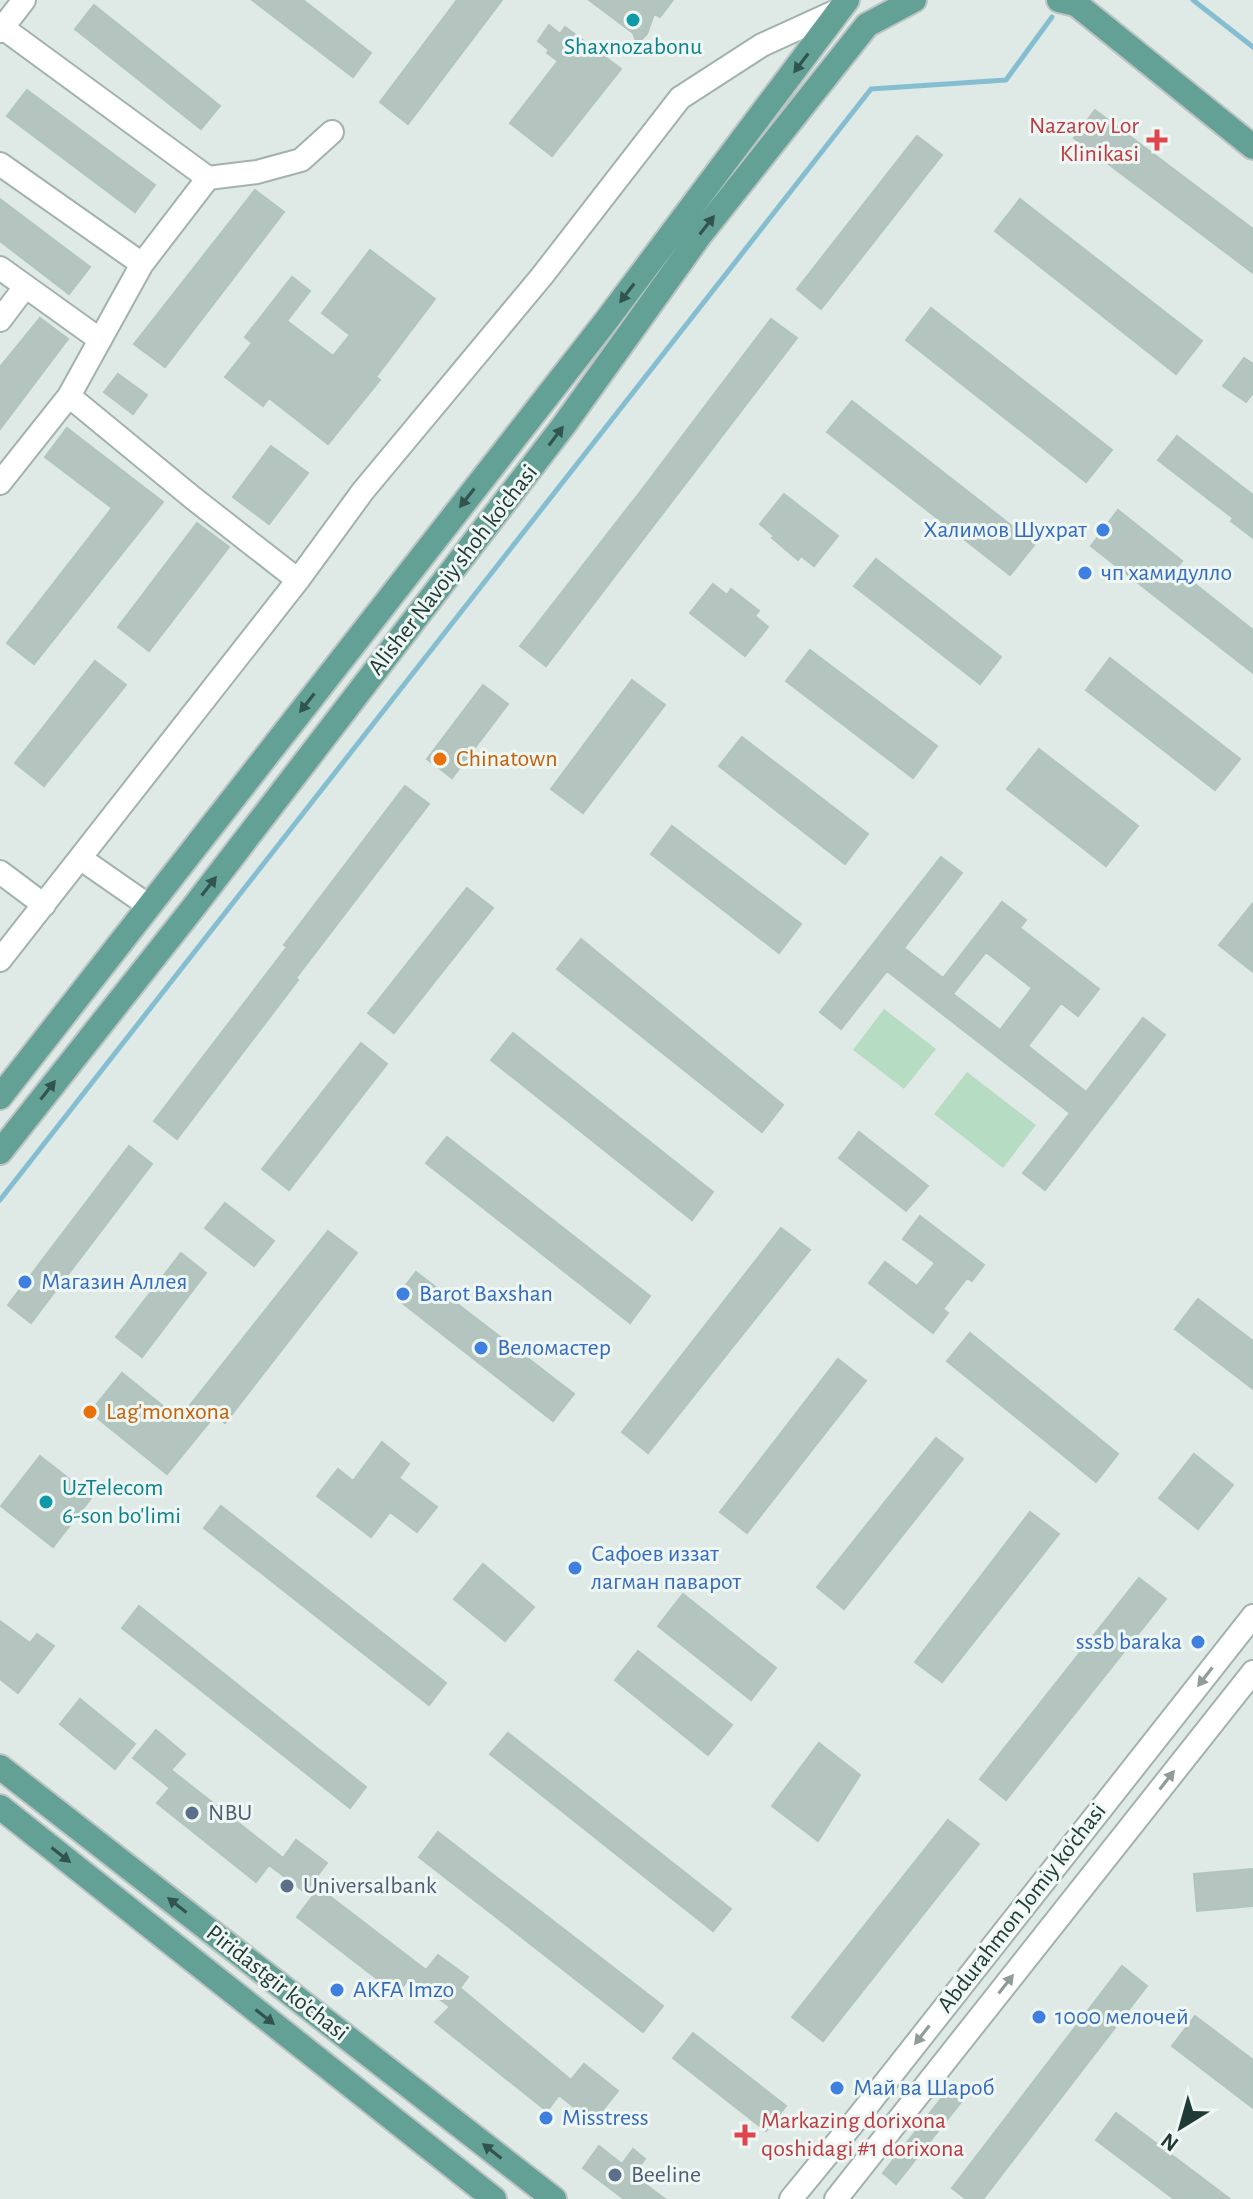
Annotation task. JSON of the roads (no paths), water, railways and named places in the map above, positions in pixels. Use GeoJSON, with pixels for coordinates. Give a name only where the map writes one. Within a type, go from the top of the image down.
{"type":"FeatureCollection","features":[{"type":"Feature","properties":{"kind":"main road","name":"Alisher Navoiy shoh ko'chasi"},"geometry":{"type":"LineString","coordinates":[[0,1152],[193,908],[545,450],[709,222],[867,25],[914,0]]}},
{"type":"Feature","properties":{"kind":"main road"},"geometry":{"type":"LineString","coordinates":[[1075,1],[1253,131]]}},
{"type":"Feature","properties":{"kind":"main road"},"geometry":{"type":"LineString","coordinates":[[1075,1],[1253,147]]}},
{"type":"Feature","properties":{"kind":"main road","name":"Alisher Navoiy shoh ko'chasi"},"geometry":{"type":"LineString","coordinates":[[0,1097],[606,321],[844,5]]}},
{"type":"Feature","properties":{"kind":"main road","name":"Piridastgir ko'chasi"},"geometry":{"type":"LineString","coordinates":[[0,1767],[554,2199]]}},
{"type":"Feature","properties":{"kind":"main road","name":"Piridastgir ko'chasi"},"geometry":{"type":"LineString","coordinates":[[0,1807],[494,2199]]}},
{"type":"Feature","properties":{"kind":"street"},"geometry":{"type":"LineString","coordinates":[[24,0],[1,29],[208,178],[257,172],[301,160],[332,132]]}},
{"type":"Feature","properties":{"kind":"street"},"geometry":{"type":"LineString","coordinates":[[0,960],[298,580],[363,491],[542,276],[680,98],[762,45],[844,5]]}},
{"type":"Feature","properties":{"kind":"street"},"geometry":{"type":"LineString","coordinates":[[0,164],[142,264]]}},
{"type":"Feature","properties":{"kind":"street"},"geometry":{"type":"LineString","coordinates":[[0,483],[69,396],[142,264],[208,178]]}},
{"type":"Feature","properties":{"kind":"street"},"geometry":{"type":"LineString","coordinates":[[0,268],[99,339]]}},
{"type":"Feature","properties":{"kind":"street"},"geometry":{"type":"LineString","coordinates":[[0,320],[25,287]]}},
{"type":"Feature","properties":{"kind":"street"},"geometry":{"type":"LineString","coordinates":[[69,396],[298,580]]}},
{"type":"Feature","properties":{"kind":"street"},"geometry":{"type":"LineString","coordinates":[[80,858],[149,906]]}},
{"type":"Feature","properties":{"kind":"street"},"geometry":{"type":"LineString","coordinates":[[0,872],[44,905]]}},
{"type":"Feature","properties":{"kind":"street","name":"Abdurahmon Jomiy ko'chasi"},"geometry":{"type":"LineString","coordinates":[[791,2199],[1253,1616]]}},
{"type":"Feature","properties":{"kind":"street","name":"Abdurahmon Jomiy ko'chasi"},"geometry":{"type":"LineString","coordinates":[[836,2199],[1253,1672]]}},
{"type":"Feature","properties":{"kind":"waterway"},"geometry":{"type":"LineString","coordinates":[[1193,0],[1253,47]]}},
{"type":"Feature","properties":{"kind":"waterway"},"geometry":{"type":"LineString","coordinates":[[0,1200],[871,89],[1006,80],[1052,17]]}},
{"type":"Feature","properties":{"kind":"place","name":"Shaxnozabonu"},"geometry":{"type":"Point","coordinates":[633,20]}},
{"type":"Feature","properties":{"kind":"place","name":"Nazarov Lor Klinikasi"},"geometry":{"type":"Point","coordinates":[1157,140]}},
{"type":"Feature","properties":{"kind":"place","name":"Халимов Шухрат"},"geometry":{"type":"Point","coordinates":[1103,530]}},
{"type":"Feature","properties":{"kind":"place","name":"чп хамидулло"},"geometry":{"type":"Point","coordinates":[1085,573]}},
{"type":"Feature","properties":{"kind":"place","name":"Chinatown"},"geometry":{"type":"Point","coordinates":[440,759]}},
{"type":"Feature","properties":{"kind":"place","name":"Магазин Аллея"},"geometry":{"type":"Point","coordinates":[25,1282]}},
{"type":"Feature","properties":{"kind":"place","name":"Barot Baxshan"},"geometry":{"type":"Point","coordinates":[403,1294]}},
{"type":"Feature","properties":{"kind":"place","name":"Веломастер"},"geometry":{"type":"Point","coordinates":[481,1348]}},
{"type":"Feature","properties":{"kind":"place","name":"Lag'monxona"},"geometry":{"type":"Point","coordinates":[90,1412]}},
{"type":"Feature","properties":{"kind":"place","name":"UzTelecom 6-son bo'limi"},"geometry":{"type":"Point","coordinates":[46,1502]}},
{"type":"Feature","properties":{"kind":"place","name":"Сафоев иззат лагман паварот"},"geometry":{"type":"Point","coordinates":[575,1568]}},
{"type":"Feature","properties":{"kind":"place","name":"sssb baraka"},"geometry":{"type":"Point","coordinates":[1198,1642]}},
{"type":"Feature","properties":{"kind":"place","name":"NBU"},"geometry":{"type":"Point","coordinates":[192,1813]}},
{"type":"Feature","properties":{"kind":"place","name":"Universalbank"},"geometry":{"type":"Point","coordinates":[287,1886]}},
{"type":"Feature","properties":{"kind":"place","name":"AKFA Imzo"},"geometry":{"type":"Point","coordinates":[337,1990]}},
{"type":"Feature","properties":{"kind":"place","name":"1000 мелочей"},"geometry":{"type":"Point","coordinates":[1039,2017]}},
{"type":"Feature","properties":{"kind":"place","name":"Май ва Шароб"},"geometry":{"type":"Point","coordinates":[837,2088]}},
{"type":"Feature","properties":{"kind":"place","name":"Misstress"},"geometry":{"type":"Point","coordinates":[546,2118]}},
{"type":"Feature","properties":{"kind":"place","name":"Markazing dorixona qoshidagi #1 dorixona"},"geometry":{"type":"Point","coordinates":[745,2135]}},
{"type":"Feature","properties":{"kind":"place","name":"Beeline"},"geometry":{"type":"Point","coordinates":[615,2175]}}]}
